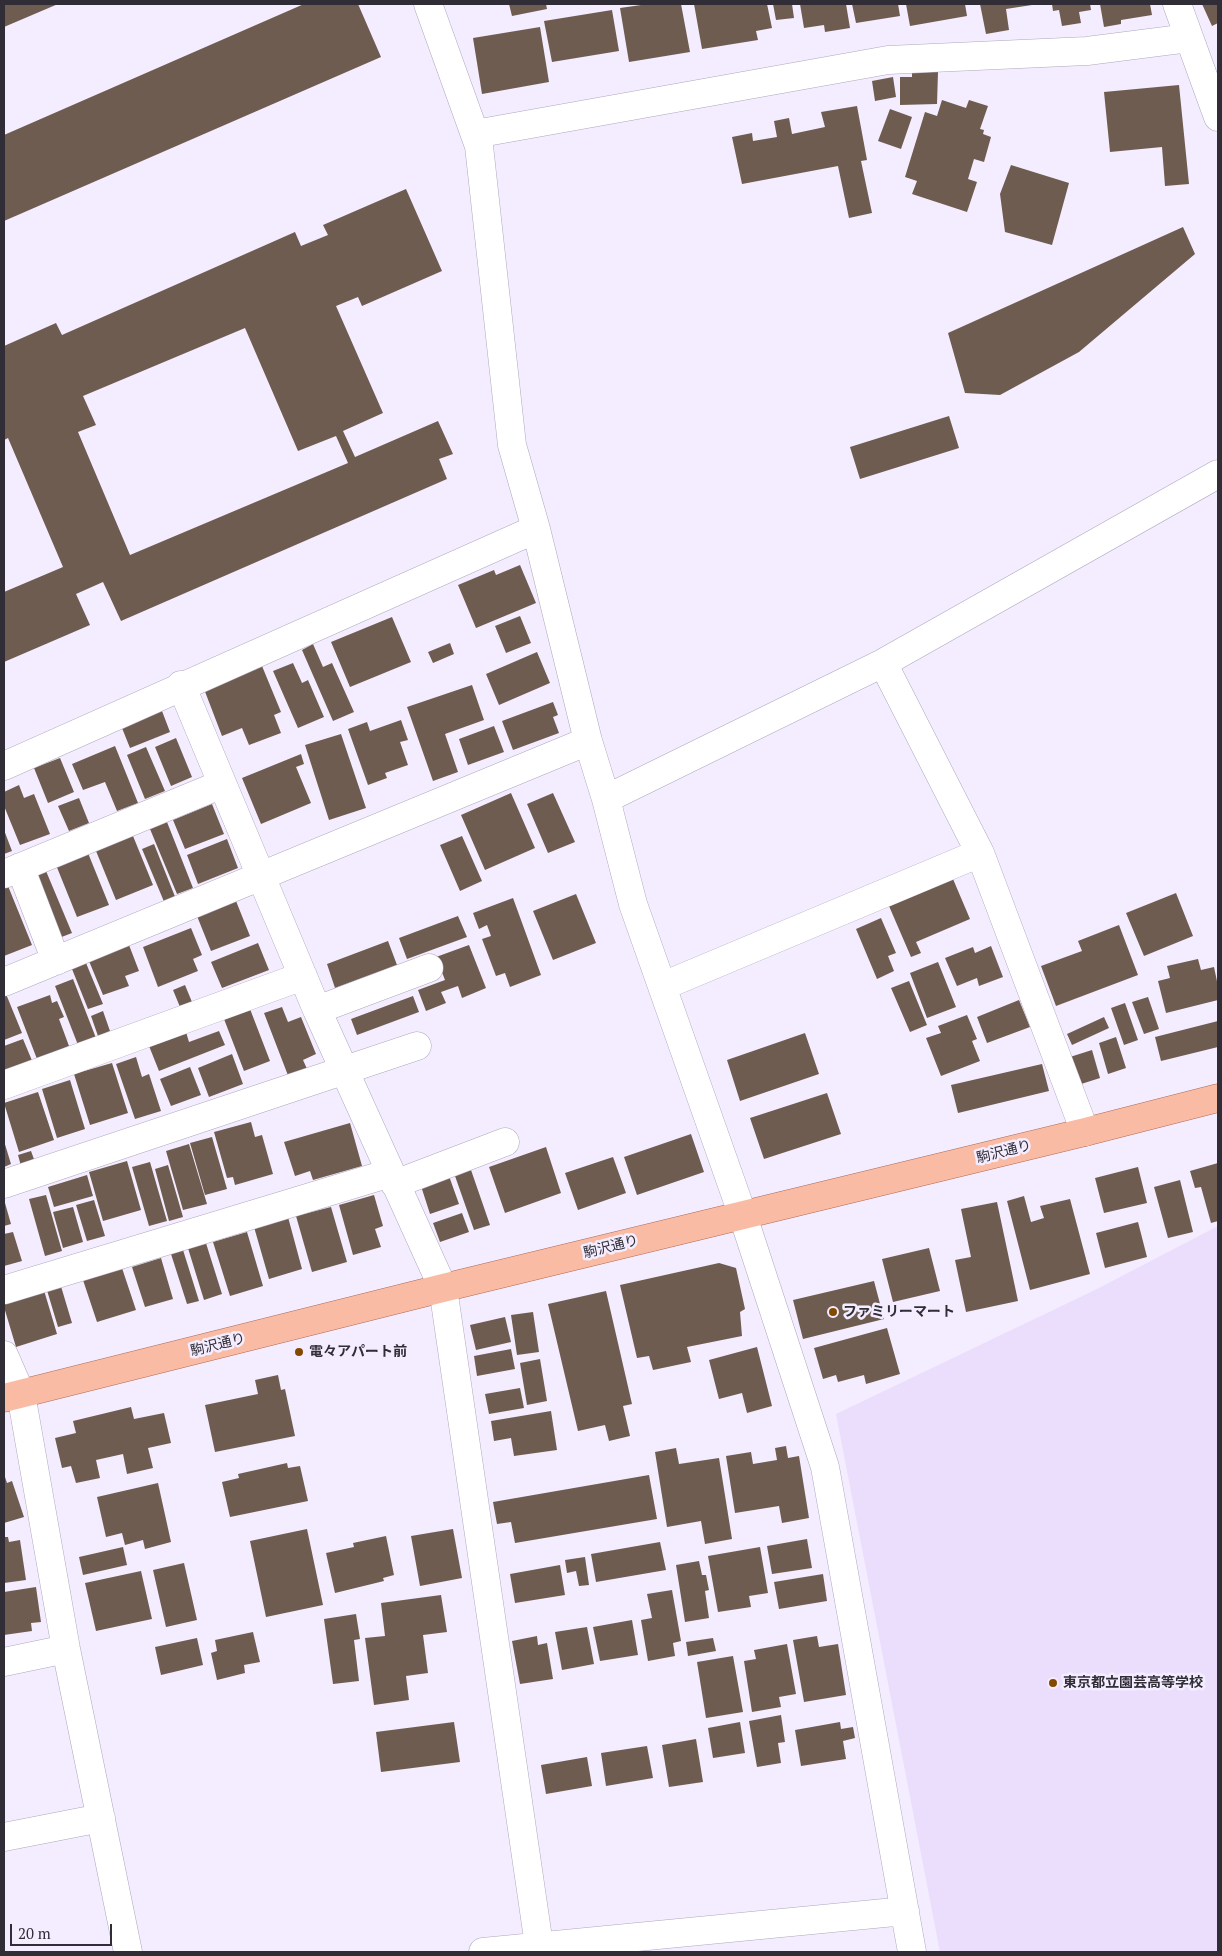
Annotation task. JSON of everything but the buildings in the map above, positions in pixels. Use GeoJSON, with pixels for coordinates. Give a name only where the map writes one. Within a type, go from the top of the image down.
{"type":"FeatureCollection","features":[{"type":"Feature","properties":{"kind":"main road","name":"駒沢通り"},"geometry":{"type":"LineString","coordinates":[[12,1396],[1218,1098]]}},
{"type":"Feature","properties":{"kind":"street"},"geometry":{"type":"LineString","coordinates":[[428,4],[479,146],[512,445],[536,529],[588,741],[606,799],[633,904],[743,1216],[824,1467],[912,1952]]}},
{"type":"Feature","properties":{"kind":"street"},"geometry":{"type":"LineString","coordinates":[[1177,4],[1201,49],[1218,116]]}},
{"type":"Feature","properties":{"kind":"street"},"geometry":{"type":"LineString","coordinates":[[475,134],[888,60],[1087,51],[1201,49]]}},
{"type":"Feature","properties":{"kind":"street"},"geometry":{"type":"LineString","coordinates":[[606,799],[883,663],[1218,474]]}},
{"type":"Feature","properties":{"kind":"street"},"geometry":{"type":"LineString","coordinates":[[4,766],[536,529]]}},
{"type":"Feature","properties":{"kind":"street"},"geometry":{"type":"LineString","coordinates":[[883,663],[980,854],[1085,1132]]}},
{"type":"Feature","properties":{"kind":"street"},"geometry":{"type":"LineString","coordinates":[[181,686],[317,1010],[443,1288],[540,1949]]}},
{"type":"Feature","properties":{"kind":"street"},"geometry":{"type":"LineString","coordinates":[[4,982],[588,741]]}},
{"type":"Feature","properties":{"kind":"street"},"geometry":{"type":"LineString","coordinates":[[56,961],[12,870],[222,784]]}},
{"type":"Feature","properties":{"kind":"street"},"geometry":{"type":"LineString","coordinates":[[663,986],[980,854]]}},
{"type":"Feature","properties":{"kind":"street"},"geometry":{"type":"LineString","coordinates":[[317,1010],[429,968]]}},
{"type":"Feature","properties":{"kind":"street"},"geometry":{"type":"LineString","coordinates":[[4,1085],[303,976]]}},
{"type":"Feature","properties":{"kind":"street"},"geometry":{"type":"LineString","coordinates":[[4,1184],[345,1072],[417,1046]]}},
{"type":"Feature","properties":{"kind":"street"},"geometry":{"type":"LineString","coordinates":[[4,1290],[393,1179],[505,1142]]}},
{"type":"Feature","properties":{"kind":"street"},"geometry":{"type":"LineString","coordinates":[[4,1355],[128,1952]]}},
{"type":"Feature","properties":{"kind":"street"},"geometry":{"type":"LineString","coordinates":[[4,1662],[66,1649]]}},
{"type":"Feature","properties":{"kind":"street"},"geometry":{"type":"LineString","coordinates":[[4,1837],[101,1818]]}},
{"type":"Feature","properties":{"kind":"street"},"geometry":{"type":"LineString","coordinates":[[483,1952],[540,1949],[904,1911]]}},
{"type":"Feature","properties":{"kind":"shaded area","name":"東京都立園芸高等学校"},"geometry":{"type":"Polygon","coordinates":[[[1218,1226],[1218,1952],[940,1952],[836,1414],[1095,1290],[1218,1226]]]}},
{"type":"Feature","properties":{"kind":"place","name":"ファミリーマート"},"geometry":{"type":"Point","coordinates":[833,1312]}},
{"type":"Feature","properties":{"kind":"place","name":"電々アパート前"},"geometry":{"type":"Point","coordinates":[299,1352]}},
{"type":"Feature","properties":{"kind":"place","name":"東京都立園芸高等学校"},"geometry":{"type":"Point","coordinates":[1053,1683]}}]}
